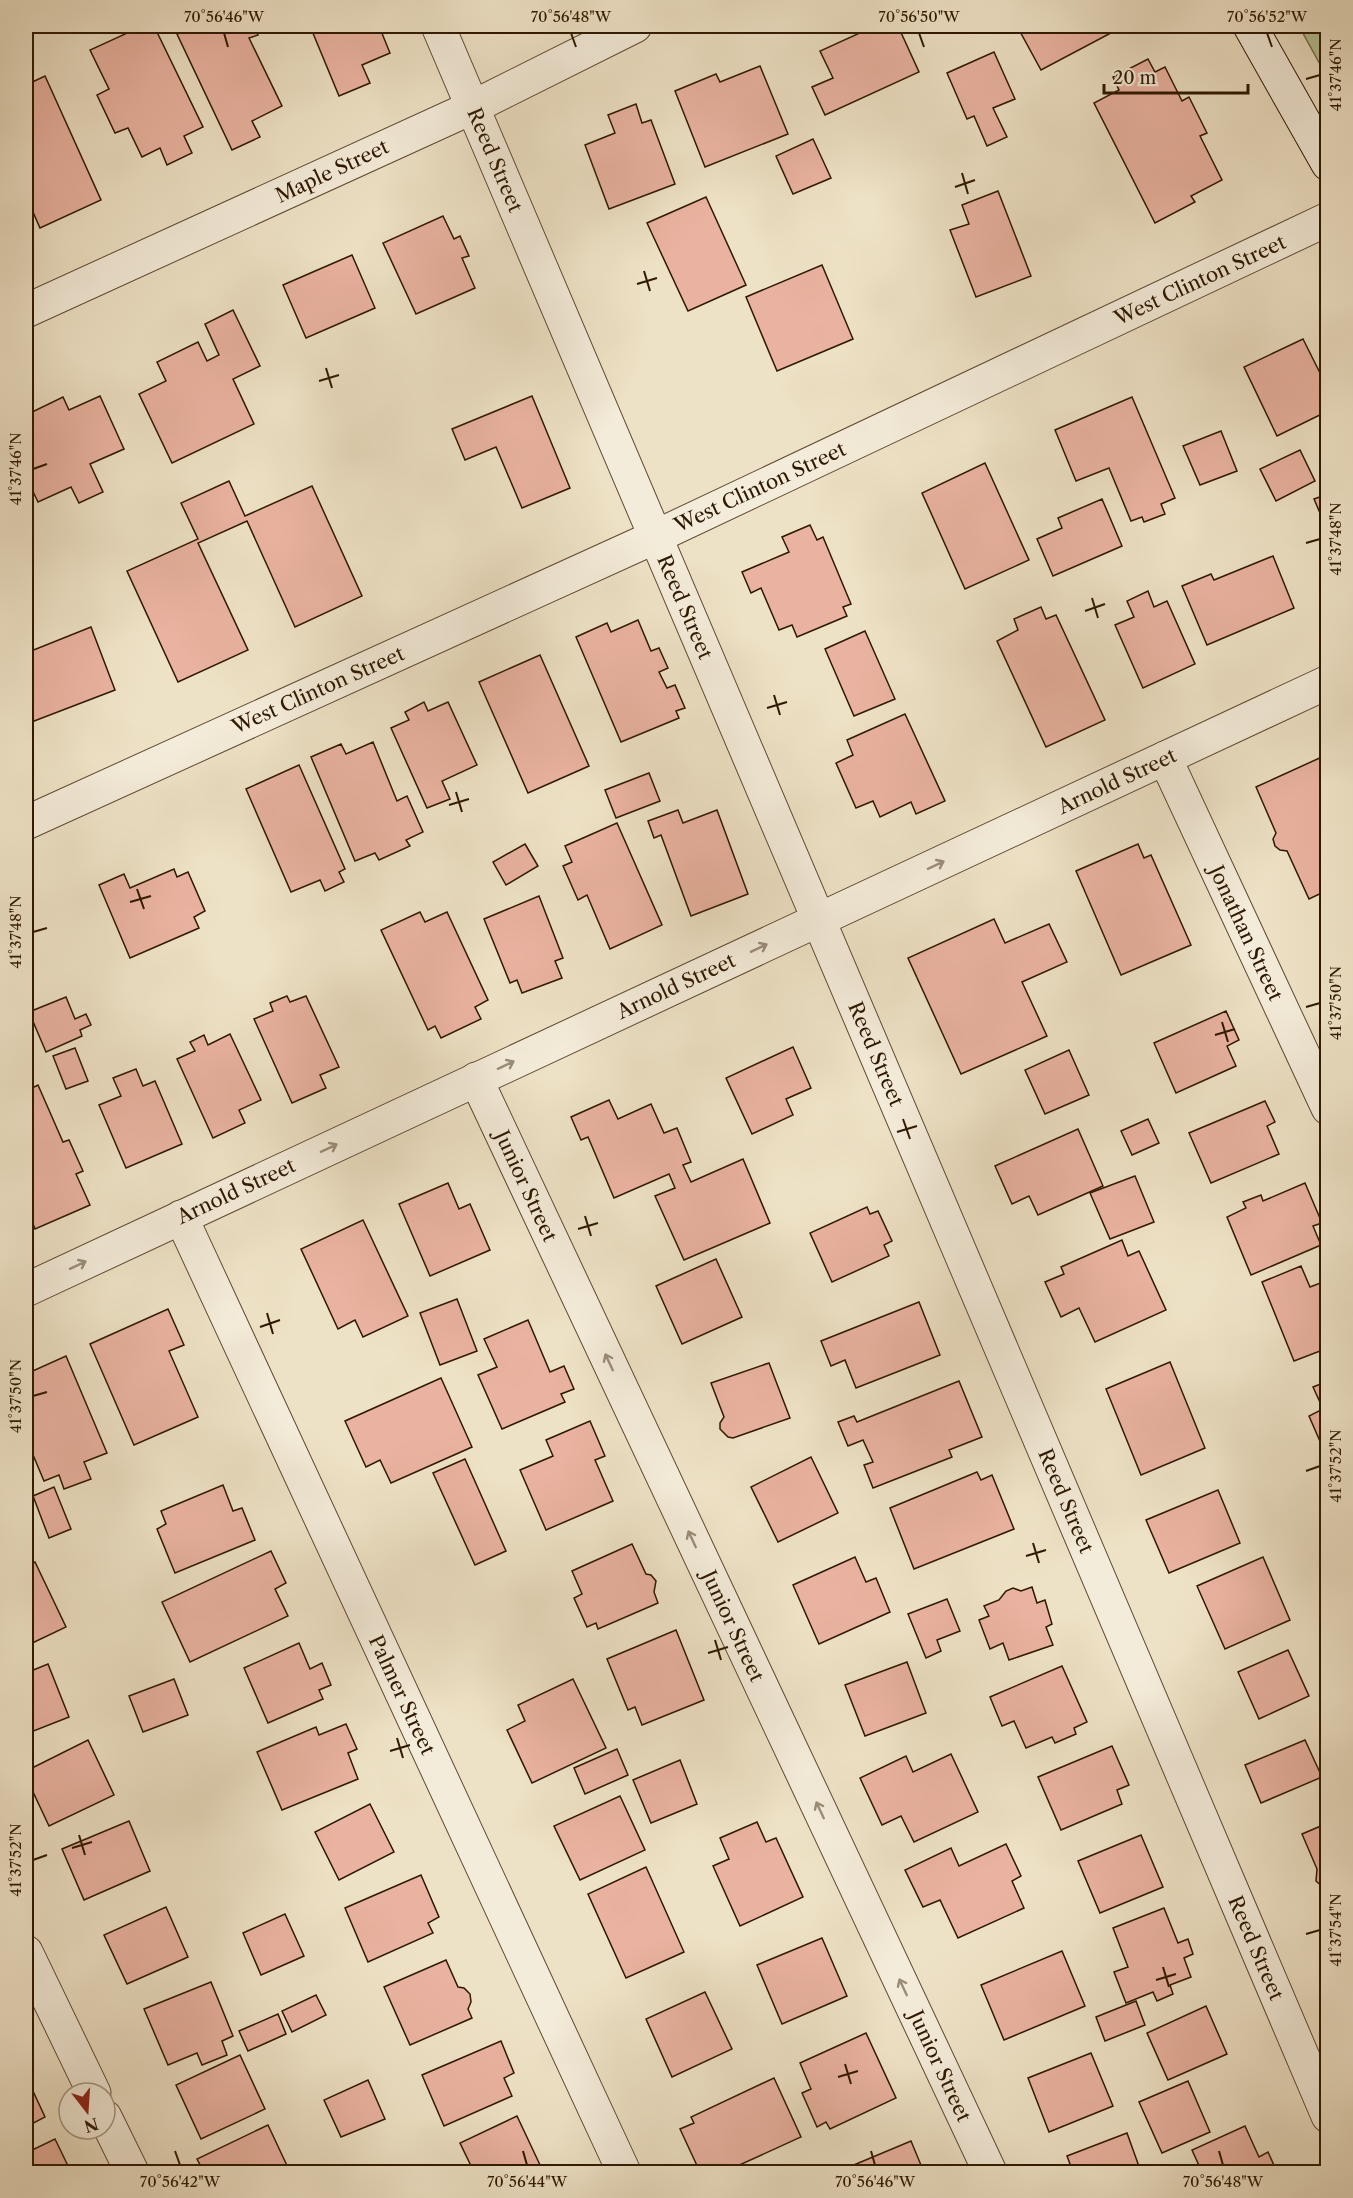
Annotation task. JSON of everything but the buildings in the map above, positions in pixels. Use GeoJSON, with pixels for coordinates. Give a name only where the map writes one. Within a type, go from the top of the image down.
{"type":"FeatureCollection","features":[{"type":"Feature","properties":{"kind":"street","name":"Reed Street"},"geometry":{"type":"LineString","coordinates":[[438,26],[1328,2116]]}},
{"type":"Feature","properties":{"kind":"street","name":"Maple Street"},"geometry":{"type":"LineString","coordinates":[[26,311],[473,107],[635,26]]}},
{"type":"Feature","properties":{"kind":"street"},"geometry":{"type":"LineString","coordinates":[[1250,26],[1328,164]]}},
{"type":"Feature","properties":{"kind":"street","name":"West Clinton Street"},"geometry":{"type":"LineString","coordinates":[[26,823],[655,537],[1328,219]]}},
{"type":"Feature","properties":{"kind":"street","name":"Arnold Street"},"geometry":{"type":"LineString","coordinates":[[26,1290],[1328,682]]}},
{"type":"Feature","properties":{"kind":"street","name":"Jonathan Street"},"geometry":{"type":"LineString","coordinates":[[1165,758],[1328,1108]]}},
{"type":"Feature","properties":{"kind":"street","name":"Junior Street"},"geometry":{"type":"LineString","coordinates":[[476,1079],[990,2172]]}},
{"type":"Feature","properties":{"kind":"street","name":"Palmer Street"},"geometry":{"type":"LineString","coordinates":[[181,1217],[624,2172]]}},
{"type":"Feature","properties":{"kind":"street"},"geometry":{"type":"LineString","coordinates":[[26,1952],[88,2081]]}},
{"type":"Feature","properties":{"kind":"street"},"geometry":{"type":"LineString","coordinates":[[117,2141],[132,2172]]}},
{"type":"Feature","properties":{"kind":"green space"},"geometry":{"type":"Polygon","coordinates":[[[1299,26],[1327,26],[1327,77],[1299,26]]]}}]}
